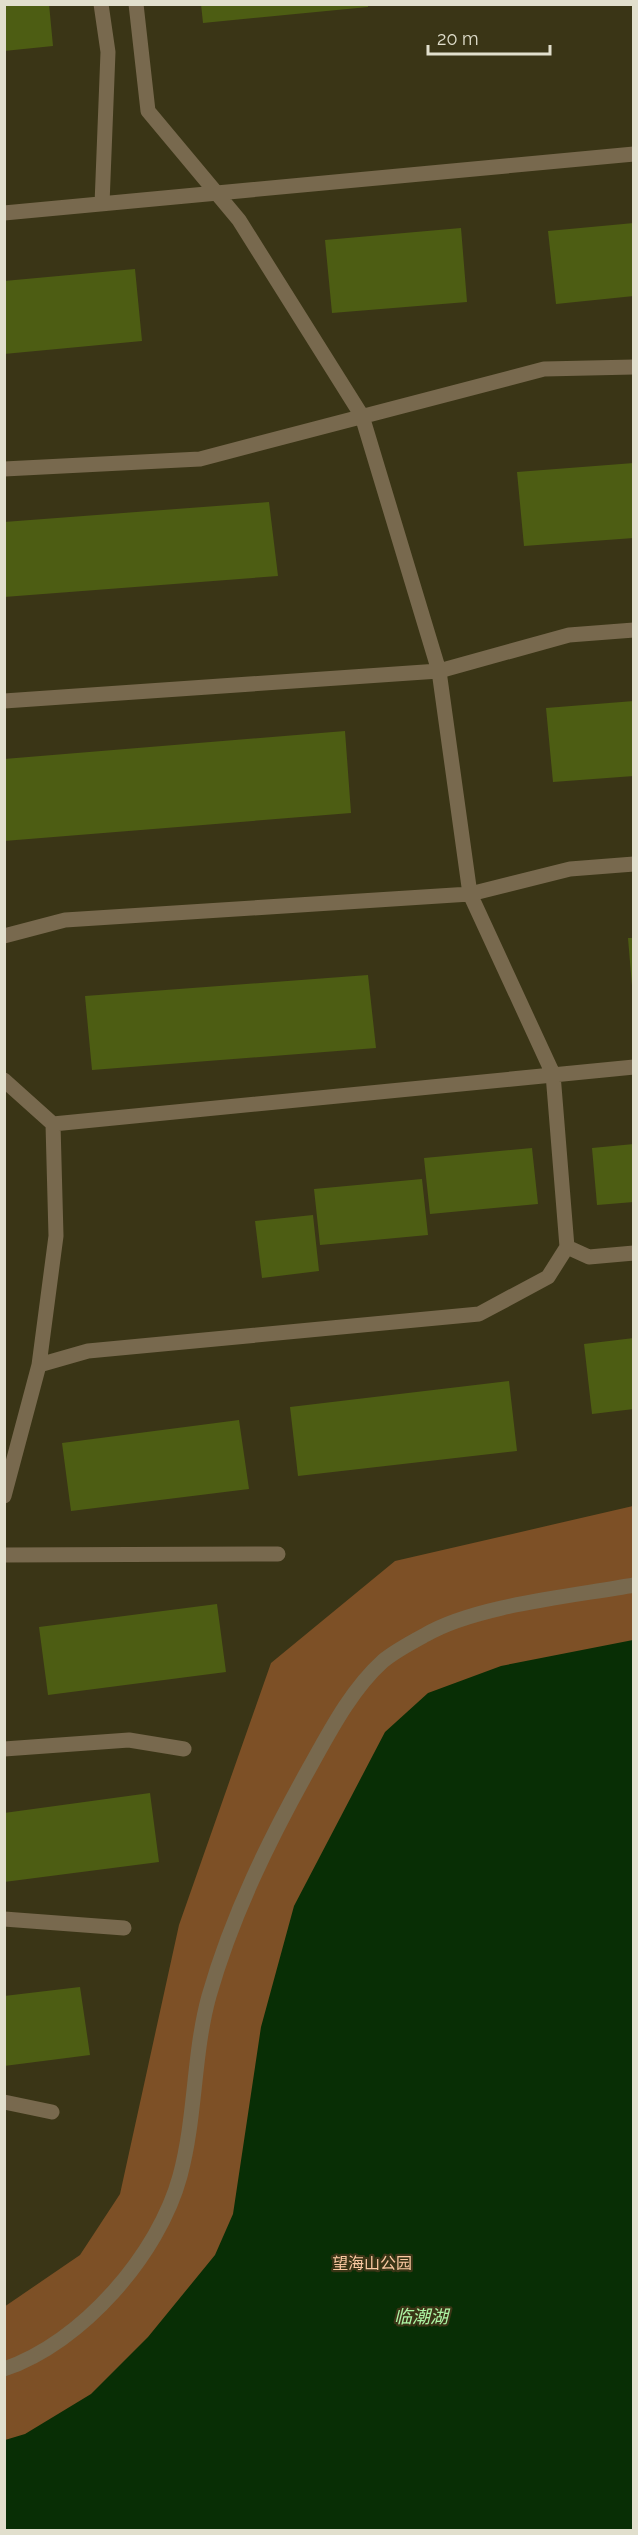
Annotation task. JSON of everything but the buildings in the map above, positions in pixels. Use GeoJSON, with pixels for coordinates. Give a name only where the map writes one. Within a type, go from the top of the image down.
{"type":"FeatureCollection","features":[{"type":"Feature","properties":{"kind":"street"},"geometry":{"type":"LineString","coordinates":[[101,4],[108,52],[102,204]]}},
{"type":"Feature","properties":{"kind":"street"},"geometry":{"type":"LineString","coordinates":[[39,1365],[88,1352],[479,1314],[548,1277],[567,1247],[553,1074],[470,894],[439,671],[362,416],[239,220],[148,111],[136,4]]}},
{"type":"Feature","properties":{"kind":"street"},"geometry":{"type":"LineString","coordinates":[[4,213],[633,154]]}},
{"type":"Feature","properties":{"kind":"street"},"geometry":{"type":"LineString","coordinates":[[4,469],[200,459],[544,369],[633,367]]}},
{"type":"Feature","properties":{"kind":"street"},"geometry":{"type":"LineString","coordinates":[[4,701],[439,671],[569,635],[633,630]]}},
{"type":"Feature","properties":{"kind":"street"},"geometry":{"type":"LineString","coordinates":[[4,936],[65,920],[470,894],[570,869],[633,864]]}},
{"type":"Feature","properties":{"kind":"street"},"geometry":{"type":"LineString","coordinates":[[53,1124],[633,1066]]}},
{"type":"Feature","properties":{"kind":"street"},"geometry":{"type":"LineString","coordinates":[[4,1080],[53,1124],[56,1236],[39,1365],[4,1496]]}},
{"type":"Feature","properties":{"kind":"street"},"geometry":{"type":"LineString","coordinates":[[567,1247],[590,1257],[633,1253]]}},
{"type":"Feature","properties":{"kind":"street"},"geometry":{"type":"LineString","coordinates":[[4,1555],[278,1554]]}},
{"type":"Feature","properties":{"kind":"street"},"geometry":{"type":"LineString","coordinates":[[4,2369],[75,2331],[123,2282],[156,2234],[180,2176],[208,1998],[232,1927],[276,1828],[340,1712],[383,1662],[427,1633],[475,1615],[633,1585]]}},
{"type":"Feature","properties":{"kind":"street"},"geometry":{"type":"LineString","coordinates":[[4,1749],[129,1740],[184,1749]]}},
{"type":"Feature","properties":{"kind":"street"},"geometry":{"type":"LineString","coordinates":[[4,1919],[124,1928]]}},
{"type":"Feature","properties":{"kind":"street"},"geometry":{"type":"LineString","coordinates":[[4,2102],[52,2112]]}},
{"type":"Feature","properties":{"kind":"green space","name":"临潮湖"},"geometry":{"type":"Polygon","coordinates":[[[633,1506],[633,2530],[5,2530],[4,2307],[80,2255],[120,2194],[179,1925],[271,1663],[395,1561],[633,1506]]]}},
{"type":"Feature","properties":{"kind":"water","name":"临潮湖"},"geometry":{"type":"Polygon","coordinates":[[[633,1640],[633,2530],[5,2530],[5,2440],[25,2434],[91,2394],[148,2337],[215,2255],[233,2214],[261,2027],[294,1906],[385,1732],[428,1693],[501,1666],[633,1640]]]}},
{"type":"Feature","properties":{"kind":"park label","name":"望海山公园"},"geometry":{"type":"Point","coordinates":[372,2263]}}]}
